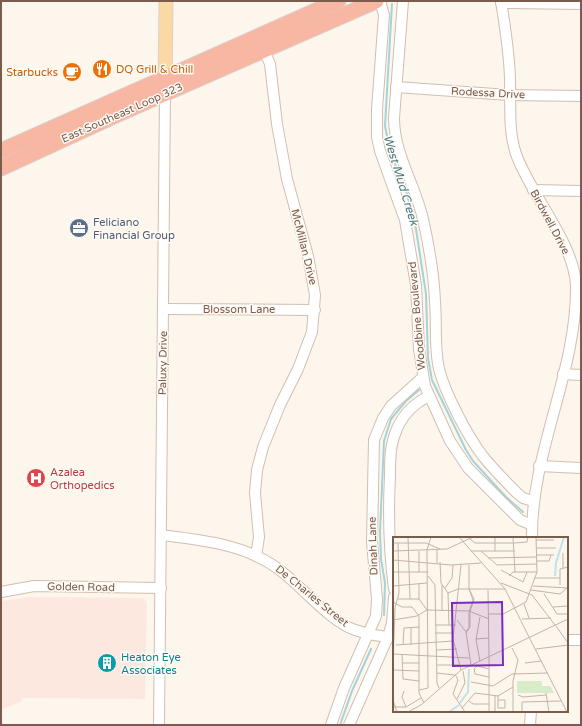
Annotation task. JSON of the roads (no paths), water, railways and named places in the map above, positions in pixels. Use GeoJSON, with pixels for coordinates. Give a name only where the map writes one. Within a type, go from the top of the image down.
{"type":"FeatureCollection","features":[{"type":"Feature","properties":{"kind":"highway","name":"East Southeast Loop 323"},"geometry":{"type":"LineString","coordinates":[[1,168],[338,1]]}},
{"type":"Feature","properties":{"kind":"highway","name":"East Southeast Loop 323"},"geometry":{"type":"LineString","coordinates":[[1,151],[264,50],[376,1]]}},
{"type":"Feature","properties":{"kind":"main road","name":"Paluxy Drive"},"geometry":{"type":"LineString","coordinates":[[165,87],[166,1]]}},
{"type":"Feature","properties":{"kind":"street","name":"Woodbine Boulevard"},"geometry":{"type":"LineString","coordinates":[[380,1],[384,15],[377,109],[377,137],[380,151],[405,220],[416,285],[419,349],[423,377],[429,396],[450,441],[468,468],[520,520],[532,525]]}},
{"type":"Feature","properties":{"kind":"street","name":"Woodbine Boulevard"},"geometry":{"type":"LineString","coordinates":[[403,1],[396,87],[395,133],[400,153],[414,187],[423,220],[436,304],[436,350],[442,378],[460,416],[482,454],[517,493],[523,498],[533,501]]}},
{"type":"Feature","properties":{"kind":"street"},"geometry":{"type":"LineString","coordinates":[[501,2],[581,4]]}},
{"type":"Feature","properties":{"kind":"street","name":"Birdwell Drive"},"geometry":{"type":"LineString","coordinates":[[501,2],[510,83],[509,114],[514,145],[523,171],[567,251],[578,283],[571,344],[539,466],[533,501],[532,537]]}},
{"type":"Feature","properties":{"kind":"street","name":"McMillan Drive"},"geometry":{"type":"LineString","coordinates":[[256,556],[259,537],[255,494],[257,470],[263,447],[307,348],[312,332],[315,310],[314,280],[287,179],[270,64],[264,50]]}},
{"type":"Feature","properties":{"kind":"street","name":"Paluxy Drive"},"geometry":{"type":"LineString","coordinates":[[159,725],[165,87]]}},
{"type":"Feature","properties":{"kind":"street","name":"Rodessa Drive"},"geometry":{"type":"LineString","coordinates":[[396,87],[509,95],[581,96]]}},
{"type":"Feature","properties":{"kind":"street"},"geometry":{"type":"LineString","coordinates":[[533,190],[581,191]]}},
{"type":"Feature","properties":{"kind":"street","name":"Blossom Lane"},"geometry":{"type":"LineString","coordinates":[[164,309],[315,310]]}},
{"type":"Feature","properties":{"kind":"street"},"geometry":{"type":"LineString","coordinates":[[563,374],[581,375]]}},
{"type":"Feature","properties":{"kind":"street","name":"Dinah Lane"},"geometry":{"type":"LineString","coordinates":[[331,725],[344,688],[376,616],[377,599],[372,542],[374,440],[383,418],[391,406],[423,377]]}},
{"type":"Feature","properties":{"kind":"street","name":"Dinah Lane"},"geometry":{"type":"LineString","coordinates":[[393,578],[389,532],[391,452],[394,434],[412,407],[429,396]]}},
{"type":"Feature","properties":{"kind":"street"},"geometry":{"type":"LineString","coordinates":[[539,466],[581,468]]}},
{"type":"Feature","properties":{"kind":"street","name":"De Charles Street"},"geometry":{"type":"LineString","coordinates":[[161,536],[207,541],[226,545],[256,556],[277,567],[335,618],[355,630],[391,637]]}},
{"type":"Feature","properties":{"kind":"street","name":"Golden Road"},"geometry":{"type":"LineString","coordinates":[[1,592],[34,586],[161,588]]}},
{"type":"Feature","properties":{"kind":"street"},"geometry":{"type":"LineString","coordinates":[[349,725],[391,637],[393,610]]}},
{"type":"Feature","properties":{"kind":"street"},"geometry":{"type":"LineString","coordinates":[[568,640],[581,640]]}},
{"type":"Feature","properties":{"kind":"street"},"geometry":{"type":"LineString","coordinates":[[530,725],[531,712]]}},
{"type":"Feature","properties":{"kind":"waterway","name":"West Mud Creek"},"geometry":{"type":"LineString","coordinates":[[392,4],[385,126],[390,151],[407,194],[416,229],[426,294],[428,358],[432,380],[466,450],[473,461],[506,497],[523,512]]}},
{"type":"Feature","properties":{"kind":"waterway"},"geometry":{"type":"LineString","coordinates":[[384,615],[385,583],[381,559],[380,532],[384,441],[391,419],[406,401],[419,390]]}},
{"type":"Feature","properties":{"kind":"waterway"},"geometry":{"type":"LineString","coordinates":[[340,725],[352,691],[371,649]]}},
{"type":"Feature","properties":{"kind":"place","name":"DQ Grill & Chill"},"geometry":{"type":"Point","coordinates":[102,69]}},
{"type":"Feature","properties":{"kind":"place","name":"Starbucks"},"geometry":{"type":"Point","coordinates":[72,72]}},
{"type":"Feature","properties":{"kind":"place","name":"Feliciano Financial Group"},"geometry":{"type":"Point","coordinates":[79,228]}},
{"type":"Feature","properties":{"kind":"place","name":"Azalea Orthopedics"},"geometry":{"type":"Point","coordinates":[36,478]}},
{"type":"Feature","properties":{"kind":"place","name":"Heaton Eye Associates"},"geometry":{"type":"Point","coordinates":[107,663]}}]}
